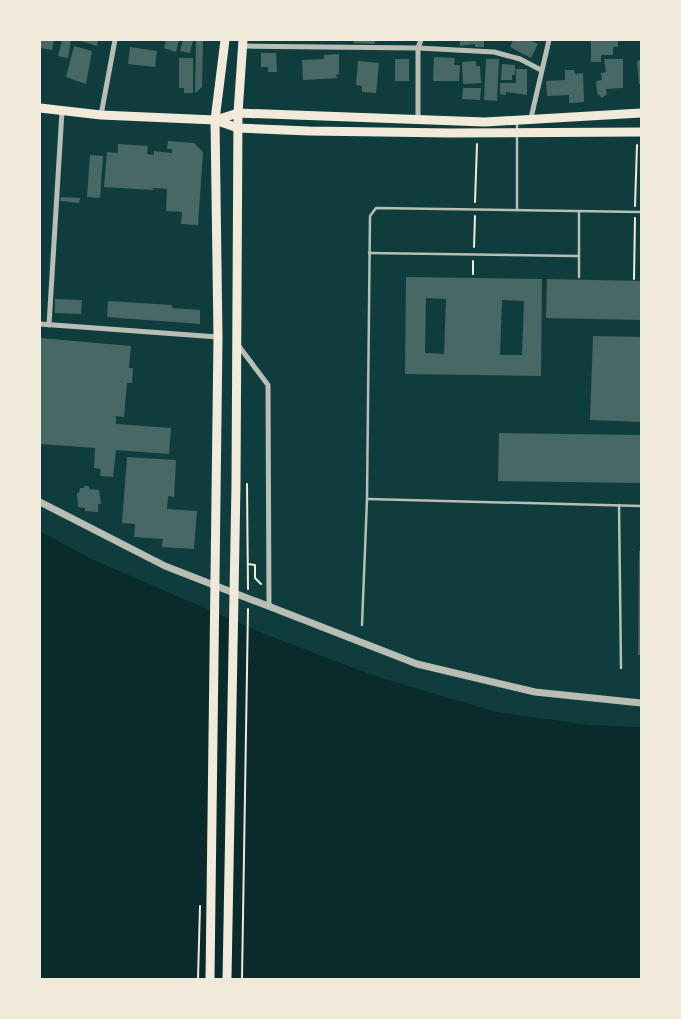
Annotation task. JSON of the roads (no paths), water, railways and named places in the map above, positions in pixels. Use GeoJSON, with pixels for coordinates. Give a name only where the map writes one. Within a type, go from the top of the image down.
{"type":"FeatureCollection","features":[{"type":"Feature","properties":{"kind":"main road"},"geometry":{"type":"LineString","coordinates":[[210,979],[218,337],[215,120],[224,40]]}},
{"type":"Feature","properties":{"kind":"main road"},"geometry":{"type":"LineString","coordinates":[[227,979],[236,485],[235,340],[238,113],[242,43]]}},
{"type":"Feature","properties":{"kind":"main road"},"geometry":{"type":"LineString","coordinates":[[40,108],[101,114],[215,120],[238,128],[384,133],[641,132]]}},
{"type":"Feature","properties":{"kind":"main road"},"geometry":{"type":"LineString","coordinates":[[215,120],[238,113],[418,122],[485,122],[641,113]]}},
{"type":"Feature","properties":{"kind":"street"},"geometry":{"type":"LineString","coordinates":[[101,114],[115,40]]}},
{"type":"Feature","properties":{"kind":"street"},"geometry":{"type":"LineString","coordinates":[[418,122],[418,48],[420,40]]}},
{"type":"Feature","properties":{"kind":"street"},"geometry":{"type":"LineString","coordinates":[[531,118],[549,40]]}},
{"type":"Feature","properties":{"kind":"street"},"geometry":{"type":"LineString","coordinates":[[242,43],[494,52],[520,59],[542,70]]}},
{"type":"Feature","properties":{"kind":"street"},"geometry":{"type":"LineString","coordinates":[[49,324],[62,110]]}},
{"type":"Feature","properties":{"kind":"street"},"geometry":{"type":"LineString","coordinates":[[40,324],[218,337]]}},
{"type":"Feature","properties":{"kind":"street"},"geometry":{"type":"LineString","coordinates":[[235,340],[268,385],[269,607]]}},
{"type":"Feature","properties":{"kind":"street"},"geometry":{"type":"LineString","coordinates":[[40,502],[165,566],[417,664],[534,692],[641,703]]}},
{"type":"Feature","properties":{"kind":"lane"},"geometry":{"type":"LineString","coordinates":[[517,210],[518,120]]}},
{"type":"Feature","properties":{"kind":"lane"},"geometry":{"type":"LineString","coordinates":[[362,625],[367,499],[370,216],[376,208],[641,212]]}},
{"type":"Feature","properties":{"kind":"lane"},"geometry":{"type":"LineString","coordinates":[[579,212],[579,277]]}},
{"type":"Feature","properties":{"kind":"lane"},"geometry":{"type":"LineString","coordinates":[[369,253],[578,256]]}},
{"type":"Feature","properties":{"kind":"lane"},"geometry":{"type":"LineString","coordinates":[[367,499],[641,506]]}},
{"type":"Feature","properties":{"kind":"lane"},"geometry":{"type":"LineString","coordinates":[[619,505],[621,668]]}},
{"type":"Feature","properties":{"kind":"water"},"geometry":{"type":"Polygon","coordinates":[[[40,531],[89,558],[267,635],[375,676],[496,712],[589,725],[641,727],[641,979],[40,979],[40,531]]]}}]}
